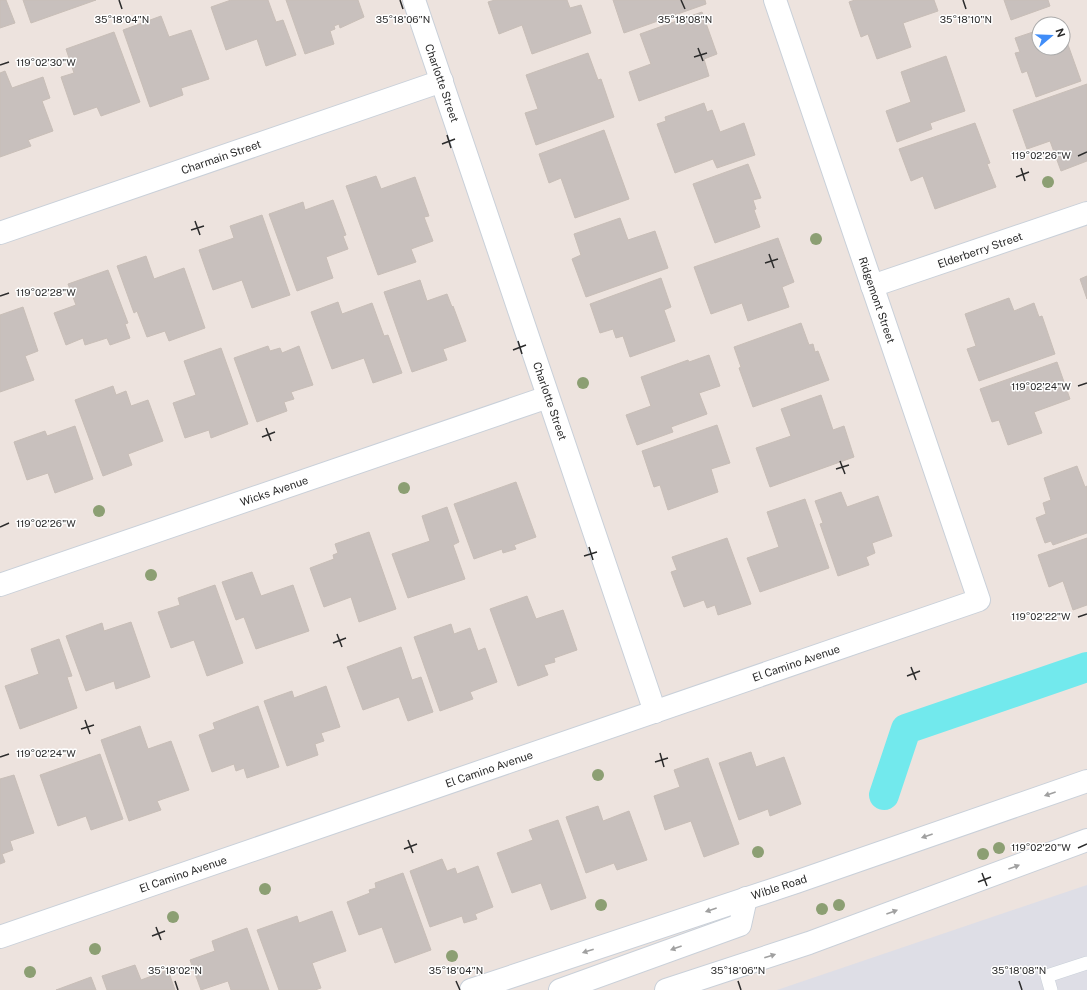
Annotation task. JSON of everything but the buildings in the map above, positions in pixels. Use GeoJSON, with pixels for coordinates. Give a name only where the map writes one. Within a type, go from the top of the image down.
{"type":"FeatureCollection","features":[{"type":"Feature","properties":{"kind":"street","name":"Charlotte Street"},"geometry":{"type":"LineString","coordinates":[[414,0],[655,712]]}},
{"type":"Feature","properties":{"kind":"street","name":"Ridgemont Street"},"geometry":{"type":"LineString","coordinates":[[775,0],[979,600]]}},
{"type":"Feature","properties":{"kind":"street","name":"Charmain Street"},"geometry":{"type":"LineString","coordinates":[[0,233],[442,81]]}},
{"type":"Feature","properties":{"kind":"street","name":"Elderberry Street"},"geometry":{"type":"LineString","coordinates":[[872,286],[1087,213]]}},
{"type":"Feature","properties":{"kind":"street","name":"Wicks Avenue"},"geometry":{"type":"LineString","coordinates":[[0,585],[548,396]]}},
{"type":"Feature","properties":{"kind":"street","name":"El Camino Avenue"},"geometry":{"type":"LineString","coordinates":[[0,937],[979,600]]}},
{"type":"Feature","properties":{"kind":"street","name":"Wible Road"},"geometry":{"type":"LineString","coordinates":[[471,990],[746,898],[1087,781]]}},
{"type":"Feature","properties":{"kind":"street"},"geometry":{"type":"LineString","coordinates":[[666,990],[809,942],[1087,840]]}},
{"type":"Feature","properties":{"kind":"street"},"geometry":{"type":"LineString","coordinates":[[560,990],[740,925],[746,898]]}},
{"type":"Feature","properties":{"kind":"lane"},"geometry":{"type":"LineString","coordinates":[[1051,990],[1047,976],[1087,963]]}},
{"type":"Feature","properties":{"kind":"shaded area"},"geometry":{"type":"Polygon","coordinates":[[[1087,885],[1087,990],[777,990],[1087,885]]]}},
{"type":"Feature","properties":{"kind":"waterway"},"geometry":{"type":"LineString","coordinates":[[884,795],[906,729],[1087,667]]}}]}
